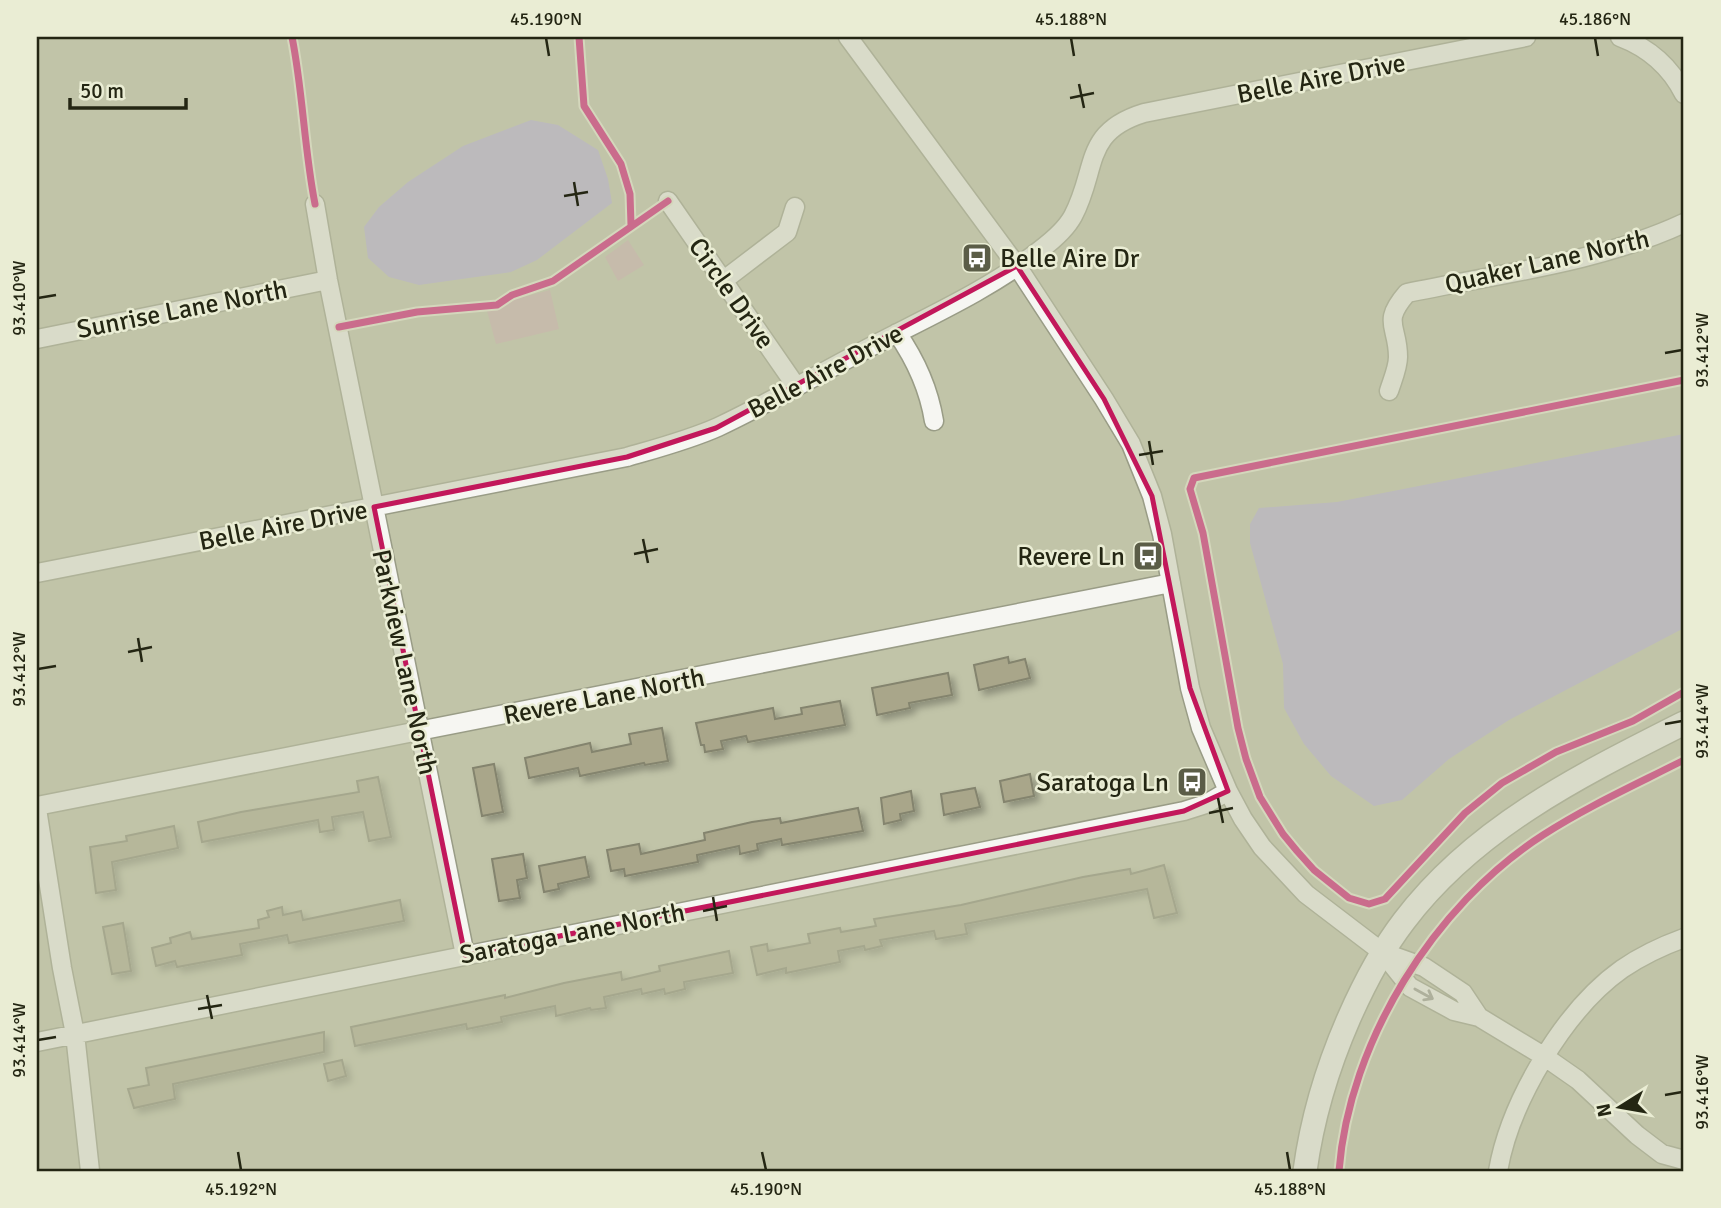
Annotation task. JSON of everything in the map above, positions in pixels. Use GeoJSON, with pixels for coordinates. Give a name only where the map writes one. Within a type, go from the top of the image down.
{"type":"FeatureCollection","features":[{"type":"Feature","properties":{"kind":"main road"},"geometry":{"type":"LineString","coordinates":[[1305,1171],[1315,1119],[1332,1061],[1363,988],[1382,952],[1405,919],[1432,889],[1492,834],[1562,786],[1684,723]]}},
{"type":"Feature","properties":{"kind":"street"},"geometry":{"type":"LineString","coordinates":[[848,37],[1017,266],[1104,398],[1130,444],[1152,496],[1197,715],[1212,759],[1243,819],[1284,872],[1334,917],[1356,930],[1382,952],[1410,987],[1454,1011],[1479,1017],[1545,1057],[1578,1080],[1637,1135],[1662,1154],[1684,1160]]}},
{"type":"Feature","properties":{"kind":"street","name":"Belle Aire Drive"},"geometry":{"type":"LineString","coordinates":[[37,573],[627,457],[716,428],[897,333],[1017,266],[1059,234],[1073,218],[1096,146],[1107,132],[1132,116],[1526,37]]}},
{"type":"Feature","properties":{"kind":"street"},"geometry":{"type":"LineString","coordinates":[[1620,37],[1658,58],[1677,80],[1684,94]]}},
{"type":"Feature","properties":{"kind":"street","name":"Circle Drive"},"geometry":{"type":"LineString","coordinates":[[668,201],[796,386]]}},
{"type":"Feature","properties":{"kind":"street","name":"Parkview Lane North"},"geometry":{"type":"LineString","coordinates":[[315,204],[465,955]]}},
{"type":"Feature","properties":{"kind":"street"},"geometry":{"type":"LineString","coordinates":[[724,280],[787,232],[795,207]]}},
{"type":"Feature","properties":{"kind":"street","name":"Quaker Lane North"},"geometry":{"type":"LineString","coordinates":[[1389,391],[1398,358],[1391,320],[1396,305],[1407,293],[1610,251],[1649,239],[1684,223]]}},
{"type":"Feature","properties":{"kind":"street","name":"Sunrise Lane North"},"geometry":{"type":"LineString","coordinates":[[37,338],[328,279]]}},
{"type":"Feature","properties":{"kind":"street"},"geometry":{"type":"LineString","coordinates":[[897,333],[909,351],[931,401],[934,421]]}},
{"type":"Feature","properties":{"kind":"street","name":"Revere Lane North"},"geometry":{"type":"LineString","coordinates":[[37,808],[1171,583]]}},
{"type":"Feature","properties":{"kind":"street","name":"Saratoga Lane North"},"geometry":{"type":"LineString","coordinates":[[37,1042],[1184,811],[1206,804],[1228,792]]}},
{"type":"Feature","properties":{"kind":"street"},"geometry":{"type":"LineString","coordinates":[[37,808],[75,1034],[90,1171]]}},
{"type":"Feature","properties":{"kind":"street"},"geometry":{"type":"LineString","coordinates":[[1497,1171],[1519,1101],[1545,1057],[1585,1004],[1621,970],[1659,947],[1684,938]]}},
{"type":"Feature","properties":{"kind":"highlighted area"},"geometry":{"type":"Polygon","coordinates":[[[1017,266],[1104,399],[1152,496],[1190,688],[1228,791],[1184,811],[465,955],[374,507],[627,457],[716,428],[1017,266]]]}},
{"type":"Feature","properties":{"kind":"shaded area"},"geometry":{"type":"Polygon","coordinates":[[[531,120],[558,125],[598,150],[608,179],[612,203],[537,260],[511,272],[419,285],[389,277],[368,258],[364,227],[379,207],[408,182],[463,146],[531,120]]]}},
{"type":"Feature","properties":{"kind":"shaded area"},"geometry":{"type":"Polygon","coordinates":[[[628,240],[644,265],[618,281],[605,257],[628,240]]]}},
{"type":"Feature","properties":{"kind":"shaded area"},"geometry":{"type":"Polygon","coordinates":[[[550,290],[559,329],[496,344],[487,311],[483,308],[550,290]]]}},
{"type":"Feature","properties":{"kind":"shaded area"},"geometry":{"type":"Polygon","coordinates":[[[1684,434],[1684,628],[1509,720],[1449,759],[1402,800],[1374,806],[1331,776],[1304,744],[1284,708],[1283,664],[1250,543],[1250,524],[1259,508],[1337,502],[1684,434]]]}},
{"type":"Feature","properties":{"kind":"building"},"geometry":{"type":"Polygon","coordinates":[[[1008,657],[1009,663],[1025,659],[1030,678],[979,690],[974,665],[1008,657]]]}},
{"type":"Feature","properties":{"kind":"building"},"geometry":{"type":"Polygon","coordinates":[[[948,673],[952,695],[909,703],[910,708],[877,715],[872,688],[948,673]]]}},
{"type":"Feature","properties":{"kind":"building"},"geometry":{"type":"Polygon","coordinates":[[[840,701],[845,725],[748,742],[746,736],[721,741],[723,749],[705,752],[704,745],[701,745],[696,723],[773,708],[775,719],[802,714],[801,708],[840,701]]]}},
{"type":"Feature","properties":{"kind":"building"},"geometry":{"type":"Polygon","coordinates":[[[662,728],[668,761],[580,776],[578,768],[529,778],[525,758],[590,743],[592,752],[631,744],[629,734],[662,728]]]}},
{"type":"Feature","properties":{"kind":"building"},"geometry":{"type":"Polygon","coordinates":[[[494,764],[503,812],[482,816],[473,768],[494,764]]]}},
{"type":"Feature","properties":{"kind":"building"},"geometry":{"type":"Polygon","coordinates":[[[1030,774],[1034,796],[1004,802],[1000,781],[1030,774]]]}},
{"type":"Feature","properties":{"kind":"building"},"geometry":{"type":"Polygon","coordinates":[[[378,777],[391,837],[369,841],[363,812],[332,817],[334,830],[320,832],[318,820],[202,842],[198,822],[359,792],[357,781],[378,777]]]}},
{"type":"Feature","properties":{"kind":"building"},"geometry":{"type":"Polygon","coordinates":[[[975,788],[980,807],[944,815],[941,794],[975,788]]]}},
{"type":"Feature","properties":{"kind":"building"},"geometry":{"type":"Polygon","coordinates":[[[911,791],[914,811],[900,814],[901,820],[884,824],[881,798],[911,791]]]}},
{"type":"Feature","properties":{"kind":"building"},"geometry":{"type":"Polygon","coordinates":[[[858,808],[863,831],[782,845],[781,839],[757,844],[758,850],[740,854],[739,846],[697,855],[698,862],[625,876],[624,869],[611,871],[607,850],[639,844],[641,854],[705,840],[704,833],[752,822],[780,818],[781,823],[858,808]]]}},
{"type":"Feature","properties":{"kind":"building"},"geometry":{"type":"Polygon","coordinates":[[[174,826],[178,848],[112,862],[116,890],[96,893],[90,847],[127,841],[126,836],[174,826]]]}},
{"type":"Feature","properties":{"kind":"building"},"geometry":{"type":"Polygon","coordinates":[[[523,854],[527,878],[517,880],[520,898],[499,901],[492,859],[523,854]]]}},
{"type":"Feature","properties":{"kind":"building"},"geometry":{"type":"Polygon","coordinates":[[[585,857],[589,877],[558,884],[559,889],[544,892],[539,866],[585,857]]]}},
{"type":"Feature","properties":{"kind":"building"},"geometry":{"type":"Polygon","coordinates":[[[1164,865],[1177,913],[1154,918],[1147,889],[965,924],[967,934],[936,939],[934,931],[880,940],[882,946],[838,951],[840,962],[786,973],[786,968],[757,975],[751,947],[767,944],[768,951],[810,943],[808,934],[840,928],[841,932],[876,926],[874,919],[961,905],[1083,877],[1130,869],[1131,874],[1164,865]]]}},
{"type":"Feature","properties":{"kind":"building"},"geometry":{"type":"Polygon","coordinates":[[[400,900],[404,921],[289,943],[287,935],[240,944],[242,955],[177,967],[175,961],[156,966],[152,948],[171,943],[170,938],[190,932],[192,939],[259,928],[258,920],[269,917],[267,911],[282,907],[283,915],[301,911],[303,920],[400,900]]]}},
{"type":"Feature","properties":{"kind":"building"},"geometry":{"type":"Polygon","coordinates":[[[123,923],[131,971],[112,974],[103,927],[123,923]]]}},
{"type":"Feature","properties":{"kind":"building"},"geometry":{"type":"Polygon","coordinates":[[[729,951],[733,973],[684,982],[685,989],[665,994],[664,989],[642,994],[641,989],[604,997],[606,1008],[590,1008],[556,1016],[555,1006],[501,1017],[502,1022],[467,1029],[466,1024],[355,1046],[351,1027],[505,995],[505,998],[621,972],[622,980],[660,971],[659,966],[729,951]]]}},
{"type":"Feature","properties":{"kind":"building"},"geometry":{"type":"Polygon","coordinates":[[[324,1032],[324,1052],[173,1084],[175,1099],[134,1108],[128,1089],[149,1085],[146,1068],[324,1032]]]}},
{"type":"Feature","properties":{"kind":"building"},"geometry":{"type":"Polygon","coordinates":[[[342,1060],[346,1076],[328,1081],[324,1064],[342,1060]]]}},
{"type":"Feature","properties":{"kind":"cycle path"},"geometry":{"type":"LineString","coordinates":[[292,37],[315,204]]}},
{"type":"Feature","properties":{"kind":"cycle path"},"geometry":{"type":"LineString","coordinates":[[579,37],[584,106],[621,164],[630,194],[631,225]]}},
{"type":"Feature","properties":{"kind":"cycle path"},"geometry":{"type":"LineString","coordinates":[[339,327],[417,312],[497,305],[512,295],[553,281],[668,201]]}},
{"type":"Feature","properties":{"kind":"cycle path"},"geometry":{"type":"LineString","coordinates":[[1684,380],[1194,478],[1190,489],[1203,533],[1238,728],[1260,797],[1297,851],[1314,870],[1349,898],[1369,904],[1385,899],[1465,813],[1502,783],[1556,752],[1633,721],[1684,692]]}},
{"type":"Feature","properties":{"kind":"cycle path"},"geometry":{"type":"LineString","coordinates":[[1339,1171],[1346,1122],[1360,1074],[1379,1026],[1404,981],[1433,938],[1467,899],[1503,864],[1543,835],[1684,760]]}},
{"type":"Feature","properties":{"kind":"place","name":"Belle Aire Dr"},"geometry":{"type":"Point","coordinates":[977,258]}},
{"type":"Feature","properties":{"kind":"place","name":"Revere Ln"},"geometry":{"type":"Point","coordinates":[1148,556]}},
{"type":"Feature","properties":{"kind":"place","name":"Saratoga Ln"},"geometry":{"type":"Point","coordinates":[1192,782]}}]}
